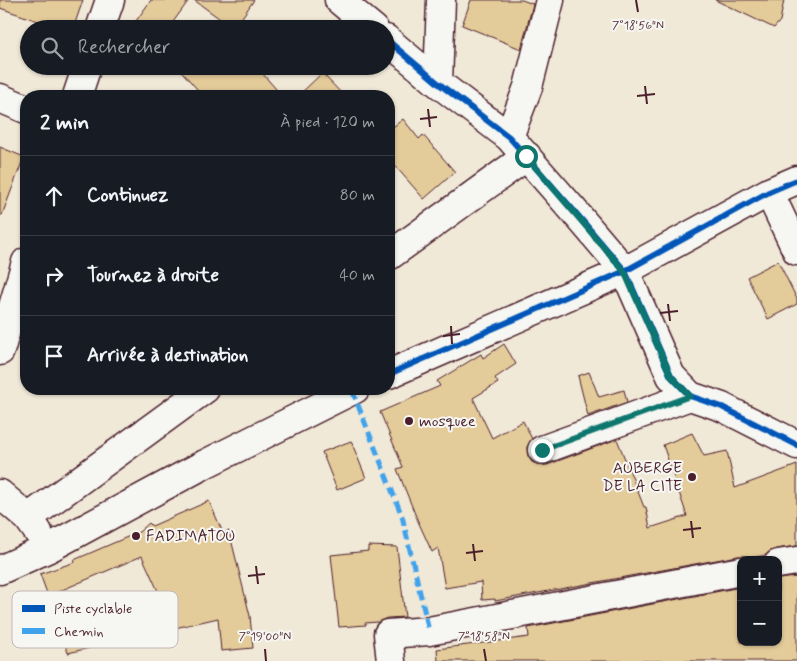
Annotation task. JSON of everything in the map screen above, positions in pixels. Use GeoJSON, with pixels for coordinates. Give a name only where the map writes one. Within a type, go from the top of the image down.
{"type":"FeatureCollection","features":[{"type":"Feature","properties":{"kind":"street"},"geometry":{"type":"LineString","coordinates":[[103,20],[110,0]]}},
{"type":"Feature","properties":{"kind":"street"},"geometry":{"type":"LineString","coordinates":[[339,0],[363,20]]}},
{"type":"Feature","properties":{"kind":"street"},"geometry":{"type":"LineString","coordinates":[[438,83],[441,0]]}},
{"type":"Feature","properties":{"kind":"street"},"geometry":{"type":"LineString","coordinates":[[395,251],[518,146],[528,86],[550,0]]}},
{"type":"Feature","properties":{"kind":"street"},"geometry":{"type":"LineString","coordinates":[[395,47],[518,146],[624,271],[671,376],[690,396],[722,407],[797,445]]}},
{"type":"Feature","properties":{"kind":"street"},"geometry":{"type":"LineString","coordinates":[[79,90],[84,75]]}},
{"type":"Feature","properties":{"kind":"street"},"geometry":{"type":"LineString","coordinates":[[0,98],[20,106]]}},
{"type":"Feature","properties":{"kind":"street"},"geometry":{"type":"LineString","coordinates":[[395,371],[624,271],[769,192],[797,180]]}},
{"type":"Feature","properties":{"kind":"street"},"geometry":{"type":"LineString","coordinates":[[769,192],[797,251]]}},
{"type":"Feature","properties":{"kind":"street"},"geometry":{"type":"LineString","coordinates":[[0,351],[20,283]]}},
{"type":"Feature","properties":{"kind":"street"},"geometry":{"type":"LineString","coordinates":[[28,518],[197,395]]}},
{"type":"Feature","properties":{"kind":"street"},"geometry":{"type":"LineString","coordinates":[[0,570],[49,548],[205,464],[343,395]]}},
{"type":"Feature","properties":{"kind":"street"},"geometry":{"type":"LineString","coordinates":[[542,450],[690,396]]}},
{"type":"Feature","properties":{"kind":"street"},"geometry":{"type":"LineString","coordinates":[[0,494],[28,518],[49,548]]}},
{"type":"Feature","properties":{"kind":"street"},"geometry":{"type":"LineString","coordinates":[[782,563],[797,561]]}},
{"type":"Feature","properties":{"kind":"street"},"geometry":{"type":"LineString","coordinates":[[391,661],[388,634],[429,631],[737,572]]}},
{"type":"Feature","properties":{"kind":"building"},"geometry":{"type":"Polygon","coordinates":[[[0,0],[83,0],[76,20],[35,20],[0,8],[0,0]]]}},
{"type":"Feature","properties":{"kind":"building"},"geometry":{"type":"Polygon","coordinates":[[[151,0],[189,0],[175,20],[137,20],[151,0]]]}},
{"type":"Feature","properties":{"kind":"building"},"geometry":{"type":"Polygon","coordinates":[[[194,0],[254,0],[240,20],[222,20],[194,0]]]}},
{"type":"Feature","properties":{"kind":"building"},"geometry":{"type":"Polygon","coordinates":[[[471,0],[522,0],[533,4],[521,49],[462,25],[471,0]]]}},
{"type":"Feature","properties":{"kind":"building"},"geometry":{"type":"Polygon","coordinates":[[[715,0],[784,0],[780,21],[774,28],[715,0]]]}},
{"type":"Feature","properties":{"kind":"building"},"geometry":{"type":"Polygon","coordinates":[[[185,75],[264,75],[277,90],[198,90],[185,75]]]}},
{"type":"Feature","properties":{"kind":"building"},"geometry":{"type":"Polygon","coordinates":[[[320,75],[324,75],[338,90],[304,90],[320,75]]]}},
{"type":"Feature","properties":{"kind":"building"},"geometry":{"type":"Polygon","coordinates":[[[403,119],[419,139],[423,135],[455,172],[424,199],[395,166],[395,125],[403,119]]]}},
{"type":"Feature","properties":{"kind":"building"},"geometry":{"type":"Polygon","coordinates":[[[0,147],[20,155],[20,168],[2,215],[0,215],[0,147]]]}},
{"type":"Feature","properties":{"kind":"building"},"geometry":{"type":"Polygon","coordinates":[[[778,261],[797,299],[797,304],[768,319],[747,277],[778,261]]]}},
{"type":"Feature","properties":{"kind":"building"},"geometry":{"type":"Polygon","coordinates":[[[504,344],[516,364],[495,378],[498,383],[473,398],[492,438],[523,421],[532,439],[527,447],[528,456],[532,462],[540,465],[547,465],[617,439],[644,507],[646,507],[650,528],[687,516],[663,445],[692,433],[704,456],[727,451],[735,488],[797,465],[797,546],[776,549],[766,555],[737,556],[495,601],[495,599],[482,600],[481,582],[445,588],[438,548],[432,552],[417,519],[397,469],[403,467],[380,412],[440,386],[437,381],[481,354],[483,358],[504,344]]]}},
{"type":"Feature","properties":{"kind":"building"},"geometry":{"type":"Polygon","coordinates":[[[589,372],[599,397],[624,390],[627,402],[588,416],[578,376],[589,372]]]}},
{"type":"Feature","properties":{"kind":"building"},"geometry":{"type":"Polygon","coordinates":[[[351,441],[366,478],[337,490],[322,452],[351,441]]]}},
{"type":"Feature","properties":{"kind":"building"},"geometry":{"type":"Polygon","coordinates":[[[209,501],[223,533],[229,531],[250,616],[253,648],[221,651],[218,618],[178,627],[178,591],[158,591],[142,556],[60,591],[46,591],[40,574],[75,562],[74,560],[139,532],[149,523],[152,526],[209,501]]]}},
{"type":"Feature","properties":{"kind":"building"},"geometry":{"type":"Polygon","coordinates":[[[368,546],[397,547],[405,617],[387,618],[378,622],[365,623],[366,625],[339,627],[331,555],[368,551],[368,546]]]}},
{"type":"Feature","properties":{"kind":"building"},"geometry":{"type":"Polygon","coordinates":[[[797,577],[797,661],[438,661],[437,649],[529,637],[528,628],[737,588],[737,646],[782,646],[782,579],[797,577]]]}},
{"type":"Feature","properties":{"kind":"building"},"geometry":{"type":"Polygon","coordinates":[[[66,648],[89,648],[68,653],[66,648]]]}},
{"type":"Feature","properties":{"kind":"marked path"},"geometry":{"type":"LineString","coordinates":[[354,395],[402,516],[429,631]]}},
{"type":"Feature","properties":{"kind":"cycle path"},"geometry":{"type":"LineString","coordinates":[[395,47],[438,83],[509,137],[625,271],[671,376],[690,396],[722,407],[797,445]]}},
{"type":"Feature","properties":{"kind":"cycle path"},"geometry":{"type":"LineString","coordinates":[[395,371],[625,271],[769,192],[797,180]]}},
{"type":"Feature","properties":{"kind":"place","name":"mosquee"},"geometry":{"type":"Point","coordinates":[409,421]}},
{"type":"Feature","properties":{"kind":"place","name":"AUBERGE DE LA CITE"},"geometry":{"type":"Point","coordinates":[692,477]}},
{"type":"Feature","properties":{"kind":"place","name":"FADIMATOU"},"geometry":{"type":"Point","coordinates":[136,536]}},
{"type":"Feature","properties":{"kind":"route"},"geometry":{"type":"LineString","coordinates":[[526,156],[624,271],[671,376],[690,396],[542,450]]}}]}
